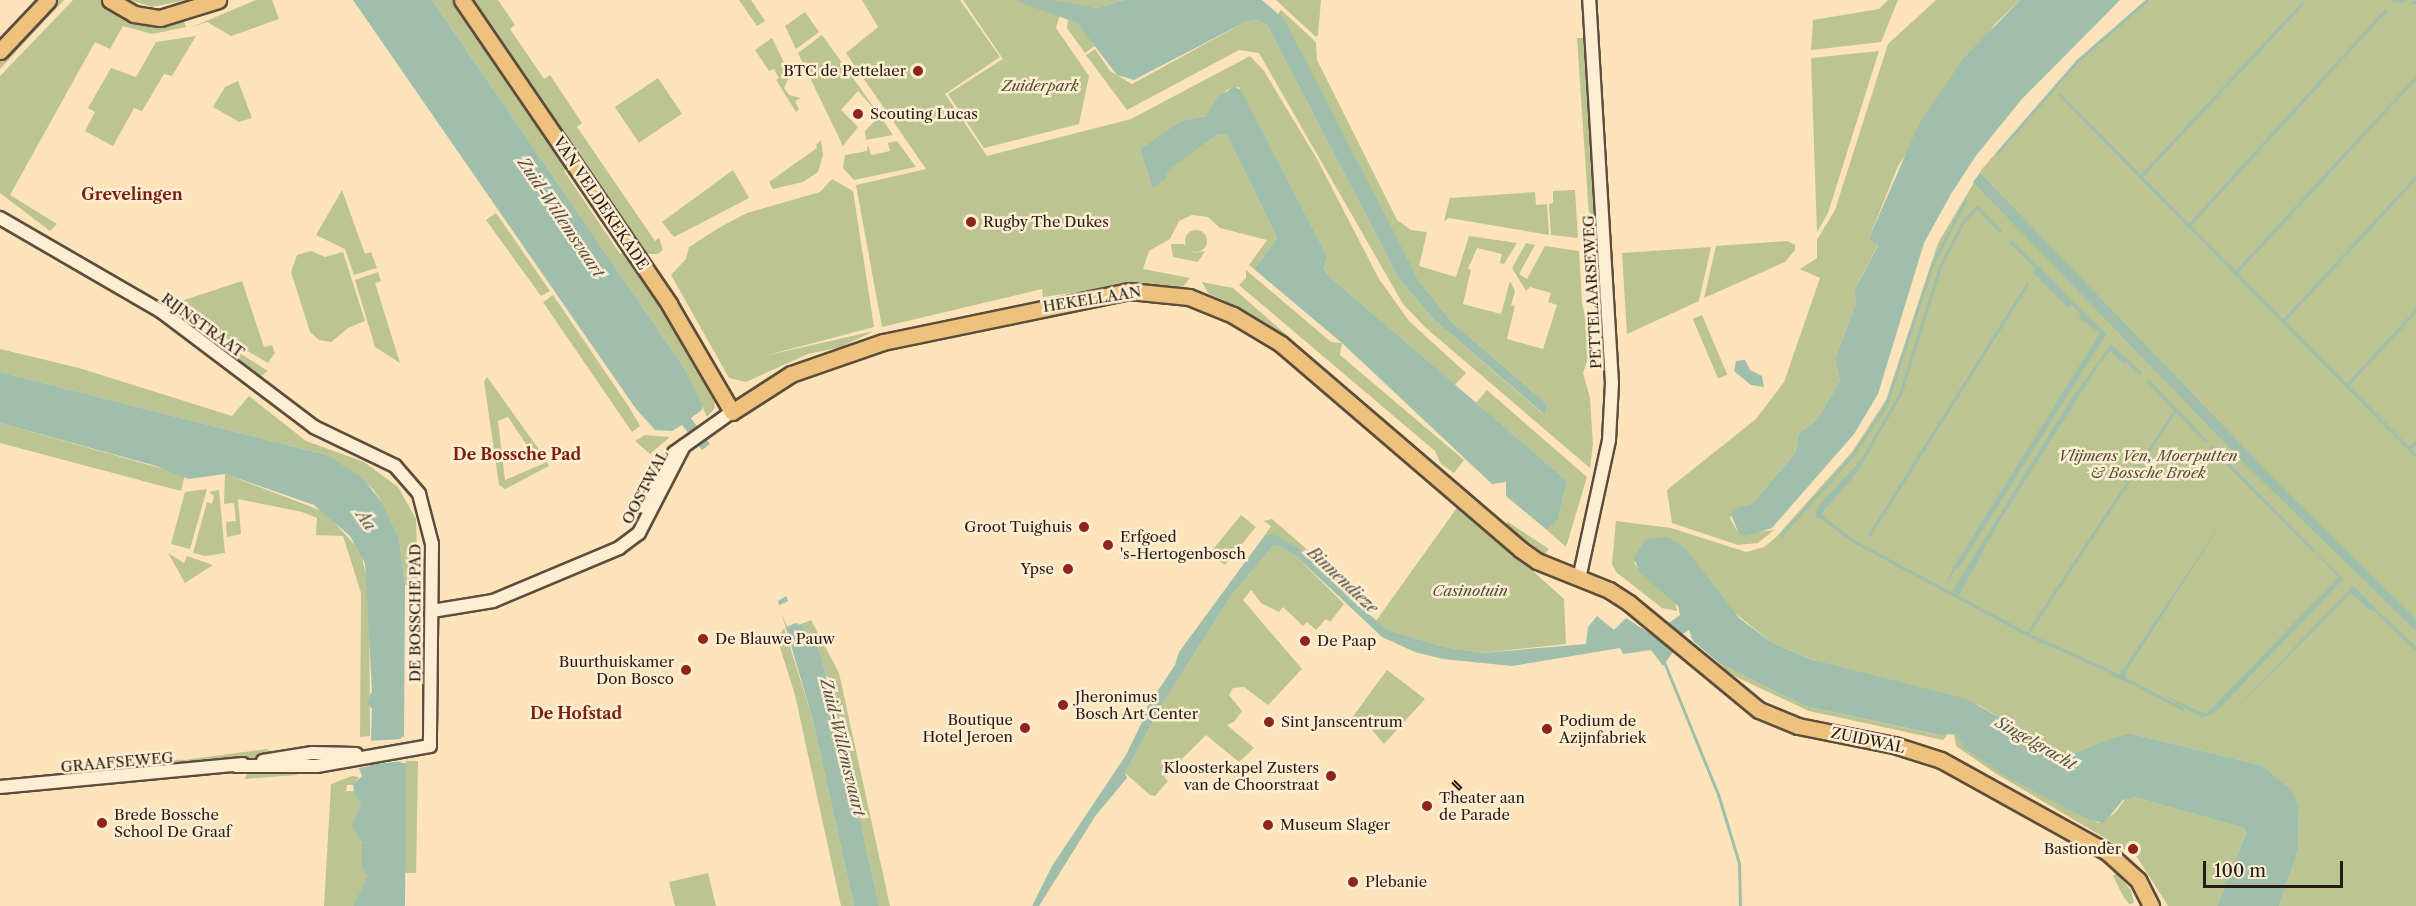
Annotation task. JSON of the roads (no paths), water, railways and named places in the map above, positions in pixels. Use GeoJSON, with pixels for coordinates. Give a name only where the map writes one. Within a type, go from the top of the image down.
{"type":"FeatureCollection","features":[{"type":"Feature","properties":{"kind":"main road"},"geometry":{"type":"LineString","coordinates":[[0,38],[37,0]]}},
{"type":"Feature","properties":{"kind":"main road"},"geometry":{"type":"LineString","coordinates":[[0,51],[48,0]]}},
{"type":"Feature","properties":{"kind":"main road"},"geometry":{"type":"LineString","coordinates":[[110,0],[135,14],[160,18],[218,0]]}},
{"type":"Feature","properties":{"kind":"main road","name":"VAN VELDEKEKADE"},"geometry":{"type":"LineString","coordinates":[[462,0],[663,295],[732,412]]}},
{"type":"Feature","properties":{"kind":"main road","name":"HEKELLAAN"},"geometry":{"type":"LineString","coordinates":[[732,412],[791,374],[883,342],[1085,297],[1129,291],[1167,292],[1217,308],[1281,344],[1520,549],[1537,561],[1579,579]]}},
{"type":"Feature","properties":{"kind":"main road","name":"ZUIDWAL"},"geometry":{"type":"LineString","coordinates":[[1579,579],[1609,590],[1650,621],[1744,700],[1771,717],[1922,752],[1990,786],[2107,852],[2138,880],[2151,906]]}},
{"type":"Feature","properties":{"kind":"street","name":"PETTELAARSEWEG"},"geometry":{"type":"LineString","coordinates":[[1579,579],[1609,440],[1612,383],[1589,0]]}},
{"type":"Feature","properties":{"kind":"street","name":"RIJNSTRAAT"},"geometry":{"type":"LineString","coordinates":[[0,218],[162,312],[314,427],[385,460]]}},
{"type":"Feature","properties":{"kind":"street","name":"HEKELLAAN"},"geometry":{"type":"LineString","coordinates":[[688,444],[732,412]]}},
{"type":"Feature","properties":{"kind":"street","name":"OOSTWAL"},"geometry":{"type":"LineString","coordinates":[[432,611],[493,602],[627,543],[646,522],[688,444]]}},
{"type":"Feature","properties":{"kind":"street","name":"DE BOSSCHE PAD"},"geometry":{"type":"LineString","coordinates":[[385,460],[413,484],[425,508],[432,544],[430,746]]}},
{"type":"Feature","properties":{"kind":"street","name":"GRAAFSEWEG"},"geometry":{"type":"LineString","coordinates":[[0,787],[236,766],[317,766],[366,754],[430,746]]}},
{"type":"Feature","properties":{"kind":"water","name":"Zuid-Willemsvaart"},"geometry":{"type":"Polygon","coordinates":[[[353,0],[432,0],[685,369],[702,405],[702,410],[691,418],[710,444],[702,450],[682,425],[672,431],[655,430],[636,409],[353,0]]]}},
{"type":"Feature","properties":{"kind":"water"},"geometry":{"type":"Polygon","coordinates":[[[1014,0],[1050,0],[1096,8],[1124,0],[1262,0],[1284,19],[1419,281],[1451,321],[1547,404],[1545,415],[1433,319],[1398,277],[1267,25],[1258,20],[1245,22],[1134,80],[1117,75],[1077,23],[1014,0]]]}},
{"type":"Feature","properties":{"kind":"water"},"geometry":{"type":"Polygon","coordinates":[[[2020,0],[2120,0],[2021,100],[1975,157],[1951,194],[1924,243],[1878,394],[1854,434],[1772,528],[1746,536],[1739,534],[1731,514],[1738,507],[1752,504],[1795,453],[1799,434],[1818,418],[1840,381],[1835,359],[1856,303],[1854,291],[1878,246],[1869,238],[1919,124],[1963,59],[2020,0]]]}},
{"type":"Feature","properties":{"kind":"water"},"geometry":{"type":"Polygon","coordinates":[[[1234,87],[1241,90],[1327,256],[1324,269],[1330,277],[1567,481],[1558,520],[1547,530],[1506,496],[1506,482],[1492,484],[1342,343],[1254,269],[1277,238],[1227,135],[1218,134],[1167,171],[1166,179],[1152,188],[1140,149],[1180,121],[1206,116],[1218,97],[1234,87]]]}},
{"type":"Feature","properties":{"kind":"water"},"geometry":{"type":"Polygon","coordinates":[[[1980,173],[2286,491],[2416,619],[2416,631],[2250,469],[1973,182],[1980,173]]]}},
{"type":"Feature","properties":{"kind":"water"},"geometry":{"type":"Polygon","coordinates":[[[2038,265],[2104,334],[1946,585],[1953,568],[2100,333],[2079,318],[2081,315],[2072,305],[2068,308],[2033,272],[2038,265]]]}},
{"type":"Feature","properties":{"kind":"water"},"geometry":{"type":"Polygon","coordinates":[[[2111,344],[2128,360],[2124,364],[2110,351],[2100,363],[1999,522],[1958,597],[1953,590],[2072,398],[2111,344]]]}},
{"type":"Feature","properties":{"kind":"water"},"geometry":{"type":"Polygon","coordinates":[[[1745,360],[1750,370],[1762,376],[1764,387],[1751,385],[1734,371],[1736,361],[1745,360]]]}},
{"type":"Feature","properties":{"kind":"water","name":"Aa"},"geometry":{"type":"Polygon","coordinates":[[[0,372],[327,455],[362,478],[382,502],[399,538],[405,585],[404,737],[401,737],[401,763],[406,763],[405,906],[353,906],[368,876],[362,868],[362,843],[352,827],[361,802],[354,794],[353,784],[362,776],[359,768],[370,766],[372,709],[367,702],[372,691],[365,563],[350,536],[314,505],[225,474],[189,479],[156,466],[0,423],[0,372]]]}},
{"type":"Feature","properties":{"kind":"water"},"geometry":{"type":"Polygon","coordinates":[[[1862,459],[1859,470],[1822,513],[1827,521],[1815,517],[1818,506],[1862,459]]]}},
{"type":"Feature","properties":{"kind":"water"},"geometry":{"type":"Polygon","coordinates":[[[2235,502],[2126,672],[2126,678],[2136,683],[2133,685],[2108,674],[2120,674],[2235,502]]]}},
{"type":"Feature","properties":{"kind":"water","name":"Singelgracht"},"geometry":{"type":"Polygon","coordinates":[[[1265,535],[1276,535],[1305,553],[1349,598],[1388,630],[1445,647],[1482,653],[1586,644],[1588,627],[1597,616],[1614,630],[1626,618],[1652,635],[1680,615],[1678,606],[1639,572],[1634,557],[1646,539],[1668,537],[1684,547],[1739,618],[1771,642],[1813,660],[1967,699],[2067,756],[2128,733],[2261,765],[2292,791],[2299,809],[2298,851],[2279,906],[2217,906],[2246,833],[2244,828],[2134,797],[2123,800],[2104,823],[2090,820],[2006,777],[1964,748],[1956,733],[1939,735],[1805,706],[1719,663],[1693,641],[1689,630],[1666,646],[1673,652],[1663,666],[1651,650],[1623,654],[1620,648],[1512,666],[1443,659],[1415,652],[1382,637],[1297,557],[1279,546],[1272,547],[1229,599],[1165,700],[1125,773],[1127,778],[1096,815],[1039,906],[1032,906],[1052,866],[1126,755],[1142,722],[1139,719],[1175,665],[1179,652],[1265,535]]]}},
{"type":"Feature","properties":{"kind":"water"},"geometry":{"type":"Polygon","coordinates":[[[2312,547],[2343,579],[2217,711],[2202,718],[2162,694],[2206,714],[2338,578],[2312,547]]]}},
{"type":"Feature","properties":{"kind":"water"},"geometry":{"type":"Polygon","coordinates":[[[2353,586],[2381,614],[2368,609],[2351,593],[2222,723],[2353,586]]]}},
{"type":"Feature","properties":{"kind":"water","name":"Zuid-Willemsvaart"},"geometry":{"type":"Polygon","coordinates":[[[786,596],[798,625],[801,624],[818,646],[836,710],[879,906],[854,906],[812,717],[778,601],[786,596]]]}},
{"type":"Feature","properties":{"kind":"waterway"},"geometry":{"type":"LineString","coordinates":[[1997,153],[2077,61],[2147,0]]}},
{"type":"Feature","properties":{"kind":"waterway"},"geometry":{"type":"LineString","coordinates":[[2393,0],[2403,1]]}},
{"type":"Feature","properties":{"kind":"waterway"},"geometry":{"type":"LineString","coordinates":[[2140,177],[2302,3]]}},
{"type":"Feature","properties":{"kind":"waterway"},"geometry":{"type":"LineString","coordinates":[[2188,226],[2385,10]]}},
{"type":"Feature","properties":{"kind":"waterway"},"geometry":{"type":"LineString","coordinates":[[2235,273],[2416,77]]}},
{"type":"Feature","properties":{"kind":"waterway"},"geometry":{"type":"LineString","coordinates":[[2060,95],[2416,456]]}},
{"type":"Feature","properties":{"kind":"waterway"},"geometry":{"type":"LineString","coordinates":[[2283,321],[2416,177]]}},
{"type":"Feature","properties":{"kind":"waterway"},"geometry":{"type":"LineString","coordinates":[[1781,535],[1852,456],[1886,405],[1933,262],[1965,201]]}},
{"type":"Feature","properties":{"kind":"waterway"},"geometry":{"type":"LineString","coordinates":[[1861,461],[1900,394],[1940,266],[1964,220],[1977,207],[2000,231]]}},
{"type":"Feature","properties":{"kind":"waterway"},"geometry":{"type":"LineString","coordinates":[[1957,567],[2104,334],[2011,242]]}},
{"type":"Feature","properties":{"kind":"waterway"},"geometry":{"type":"LineString","coordinates":[[1869,535],[2027,284]]}},
{"type":"Feature","properties":{"kind":"waterway"},"geometry":{"type":"LineString","coordinates":[[2346,386],[2416,310]]}},
{"type":"Feature","properties":{"kind":"waterway"},"geometry":{"type":"LineString","coordinates":[[2126,360],[2140,373]]}},
{"type":"Feature","properties":{"kind":"waterway"},"geometry":{"type":"LineString","coordinates":[[2148,381],[2205,440]]}},
{"type":"Feature","properties":{"kind":"waterway"},"geometry":{"type":"LineString","coordinates":[[2027,634],[2175,410]]}},
{"type":"Feature","properties":{"kind":"waterway"},"geometry":{"type":"LineString","coordinates":[[2409,449],[2416,442]]}},
{"type":"Feature","properties":{"kind":"waterway"},"geometry":{"type":"LineString","coordinates":[[2211,447],[2312,549]]}},
{"type":"Feature","properties":{"kind":"waterway"},"geometry":{"type":"LineString","coordinates":[[1824,519],[1855,542],[2027,634],[2114,673]]}},
{"type":"Feature","properties":{"kind":"waterway"},"geometry":{"type":"LineString","coordinates":[[2378,613],[2416,649]]}},
{"type":"Feature","properties":{"kind":"waterway","name":"Binnendieze"},"geometry":{"type":"LineString","coordinates":[[1664,662],[1718,794],[1739,863],[1740,906]]}},
{"type":"Feature","properties":{"kind":"waterway"},"geometry":{"type":"LineString","coordinates":[[2133,683],[2183,709]]}},
{"type":"Feature","properties":{"kind":"railway"},"geometry":{"type":"LineString","coordinates":[[1453,781],[1461,789]]}},
{"type":"Feature","properties":{"kind":"railway"},"geometry":{"type":"LineString","coordinates":[[1444,791],[1452,799]]}},
{"type":"Feature","properties":{"kind":"place","name":"BTC de Pettelaer"},"geometry":{"type":"Point","coordinates":[918,71]}},
{"type":"Feature","properties":{"kind":"place","name":"Scouting Lucas"},"geometry":{"type":"Point","coordinates":[858,114]}},
{"type":"Feature","properties":{"kind":"place","name":"Rugby The Dukes"},"geometry":{"type":"Point","coordinates":[971,222]}},
{"type":"Feature","properties":{"kind":"place","name":"Groot Tuighuis"},"geometry":{"type":"Point","coordinates":[1084,527]}},
{"type":"Feature","properties":{"kind":"place","name":"Erfgoed 's-Hertogenbosch"},"geometry":{"type":"Point","coordinates":[1108,545]}},
{"type":"Feature","properties":{"kind":"place","name":"Ypse"},"geometry":{"type":"Point","coordinates":[1068,569]}},
{"type":"Feature","properties":{"kind":"place","name":"De Blauwe Pauw"},"geometry":{"type":"Point","coordinates":[703,639]}},
{"type":"Feature","properties":{"kind":"place","name":"De Paap"},"geometry":{"type":"Point","coordinates":[1305,641]}},
{"type":"Feature","properties":{"kind":"place","name":"Buurthuiskamer Don Bosco"},"geometry":{"type":"Point","coordinates":[686,670]}},
{"type":"Feature","properties":{"kind":"place","name":"Jheronimus Bosch Art Center"},"geometry":{"type":"Point","coordinates":[1063,705]}},
{"type":"Feature","properties":{"kind":"place","name":"Sint Janscentrum"},"geometry":{"type":"Point","coordinates":[1269,722]}},
{"type":"Feature","properties":{"kind":"place","name":"Boutique Hotel Jeroen"},"geometry":{"type":"Point","coordinates":[1025,728]}},
{"type":"Feature","properties":{"kind":"place","name":"Podium de Azijnfabriek"},"geometry":{"type":"Point","coordinates":[1547,729]}},
{"type":"Feature","properties":{"kind":"place","name":"Kloosterkapel Zusters van de Choorstraat"},"geometry":{"type":"Point","coordinates":[1331,776]}},
{"type":"Feature","properties":{"kind":"place","name":"Theater aan de Parade"},"geometry":{"type":"Point","coordinates":[1427,806]}},
{"type":"Feature","properties":{"kind":"place","name":"Brede Bossche School De Graaf"},"geometry":{"type":"Point","coordinates":[102,823]}},
{"type":"Feature","properties":{"kind":"place","name":"Museum Slager"},"geometry":{"type":"Point","coordinates":[1268,825]}},
{"type":"Feature","properties":{"kind":"place","name":"Bastionder"},"geometry":{"type":"Point","coordinates":[2133,849]}},
{"type":"Feature","properties":{"kind":"place","name":"Plebanie"},"geometry":{"type":"Point","coordinates":[1353,882]}},
{"type":"Feature","properties":{"kind":"district","name":"Grevelingen"},"geometry":{"type":"Point","coordinates":[132,194]}},
{"type":"Feature","properties":{"kind":"district","name":"De Bossche Pad"},"geometry":{"type":"Point","coordinates":[517,454]}},
{"type":"Feature","properties":{"kind":"district","name":"De Hofstad"},"geometry":{"type":"Point","coordinates":[576,713]}},
{"type":"Feature","properties":{"kind":"park label","name":"Zuiderpark"},"geometry":{"type":"Point","coordinates":[1040,86]}},
{"type":"Feature","properties":{"kind":"park label","name":"Vlijmens Ven, Moerputten & Bossche Broek"},"geometry":{"type":"Point","coordinates":[2148,464]}},
{"type":"Feature","properties":{"kind":"park label","name":"Casinotuin"},"geometry":{"type":"Point","coordinates":[1470,591]}}]}
